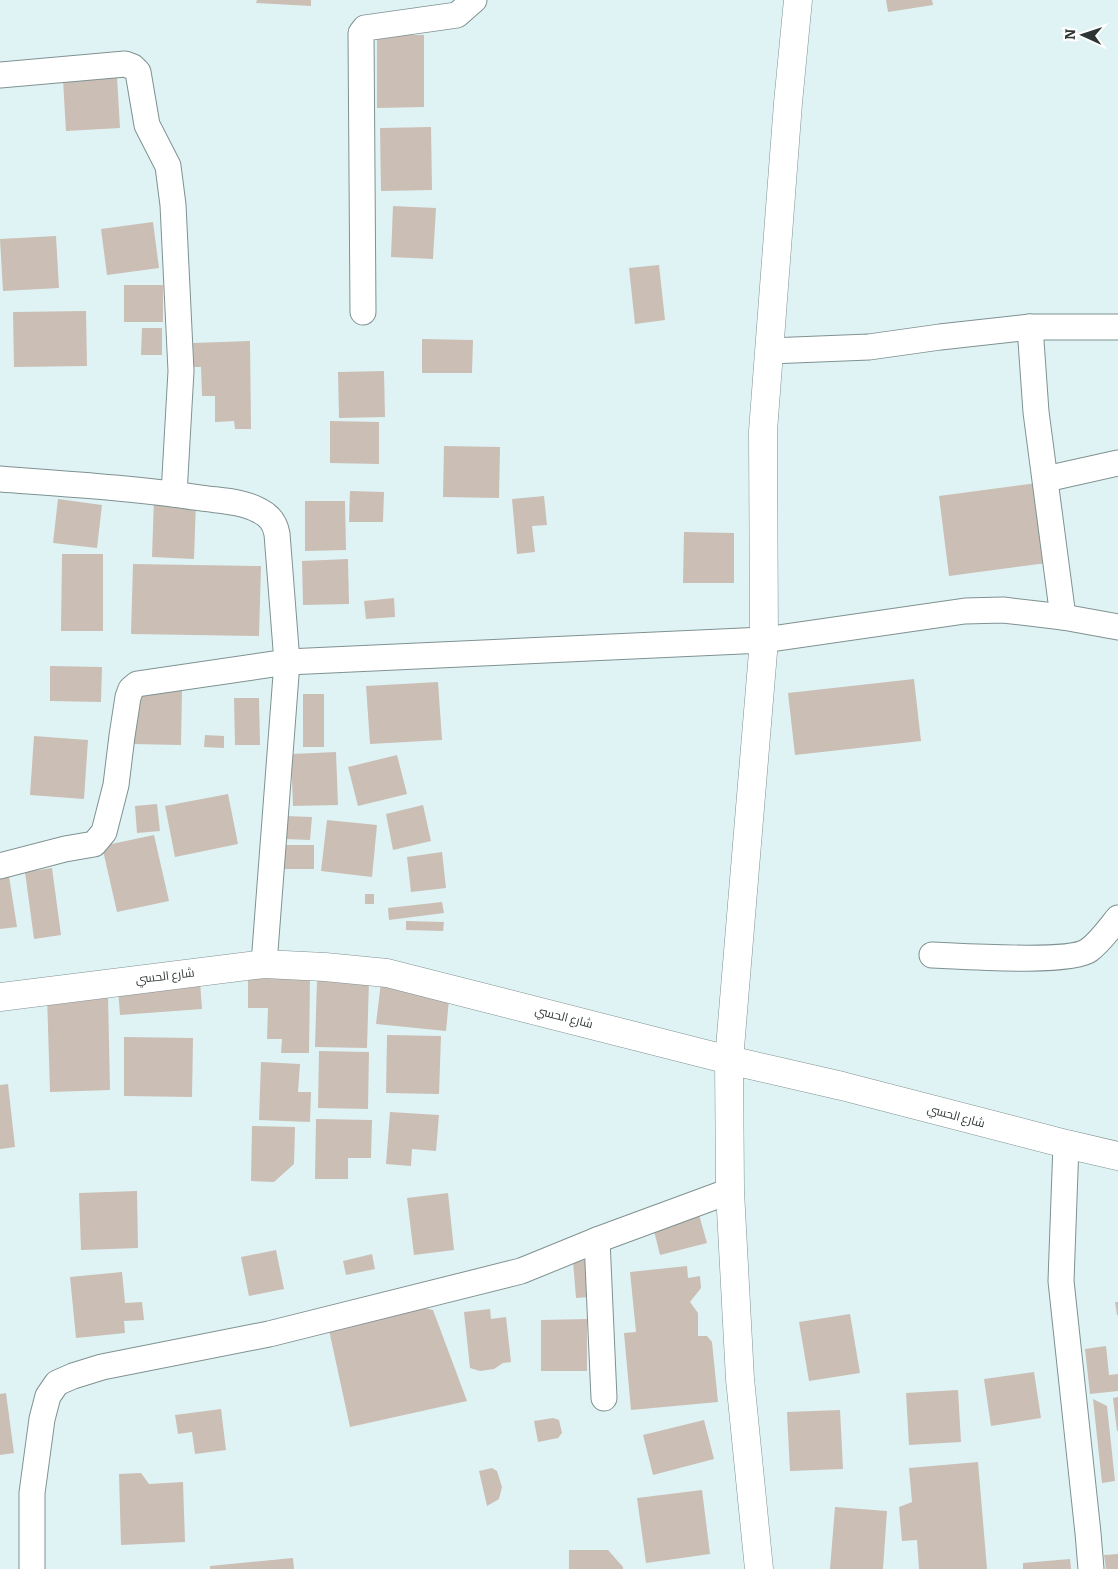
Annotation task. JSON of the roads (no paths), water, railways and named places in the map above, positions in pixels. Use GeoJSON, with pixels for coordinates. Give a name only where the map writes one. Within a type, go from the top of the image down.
{"type":"FeatureCollection","features":[{"type":"Feature","properties":{"kind":"main road"},"geometry":{"type":"LineString","coordinates":[[759,1569],[740,1379],[730,1190],[729,1060],[764,640],[763,431],[788,103],[798,0]]}},
{"type":"Feature","properties":{"kind":"main road","name":"شارع الحسي"},"geometry":{"type":"LineString","coordinates":[[0,997],[264,964],[387,972],[729,1060],[842,1086],[1118,1156]]}},
{"type":"Feature","properties":{"kind":"street"},"geometry":{"type":"LineString","coordinates":[[363,312],[360,33],[365,28],[457,15],[474,0]]}},
{"type":"Feature","properties":{"kind":"street"},"geometry":{"type":"LineString","coordinates":[[0,75],[125,64],[133,67],[138,72],[146,125],[168,166],[172,205],[181,371],[174,494]]}},
{"type":"Feature","properties":{"kind":"street"},"geometry":{"type":"LineString","coordinates":[[769,351],[869,347],[1030,327],[1118,327]]}},
{"type":"Feature","properties":{"kind":"street"},"geometry":{"type":"LineString","coordinates":[[1030,327],[1036,412],[1064,617]]}},
{"type":"Feature","properties":{"kind":"street"},"geometry":{"type":"LineString","coordinates":[[1046,479],[1118,463]]}},
{"type":"Feature","properties":{"kind":"street"},"geometry":{"type":"LineString","coordinates":[[0,478],[174,494],[244,504],[271,518],[278,534],[287,662],[264,964]]}},
{"type":"Feature","properties":{"kind":"street"},"geometry":{"type":"LineString","coordinates":[[0,866],[65,849],[94,844],[104,832],[116,784],[128,697],[131,689],[137,684],[287,662],[764,640],[965,611],[1003,610],[1064,617],[1118,627]]}},
{"type":"Feature","properties":{"kind":"street"},"geometry":{"type":"LineString","coordinates":[[932,955],[1044,958],[1078,954],[1089,951],[1118,918]]}},
{"type":"Feature","properties":{"kind":"street"},"geometry":{"type":"LineString","coordinates":[[1066,1144],[1061,1280],[1091,1569]]}},
{"type":"Feature","properties":{"kind":"street"},"geometry":{"type":"LineString","coordinates":[[32,1569],[32,1493],[42,1419],[48,1396],[57,1383],[102,1367],[269,1334],[521,1271],[730,1190]]}},
{"type":"Feature","properties":{"kind":"street"},"geometry":{"type":"LineString","coordinates":[[597,1240],[604,1398]]}}]}
